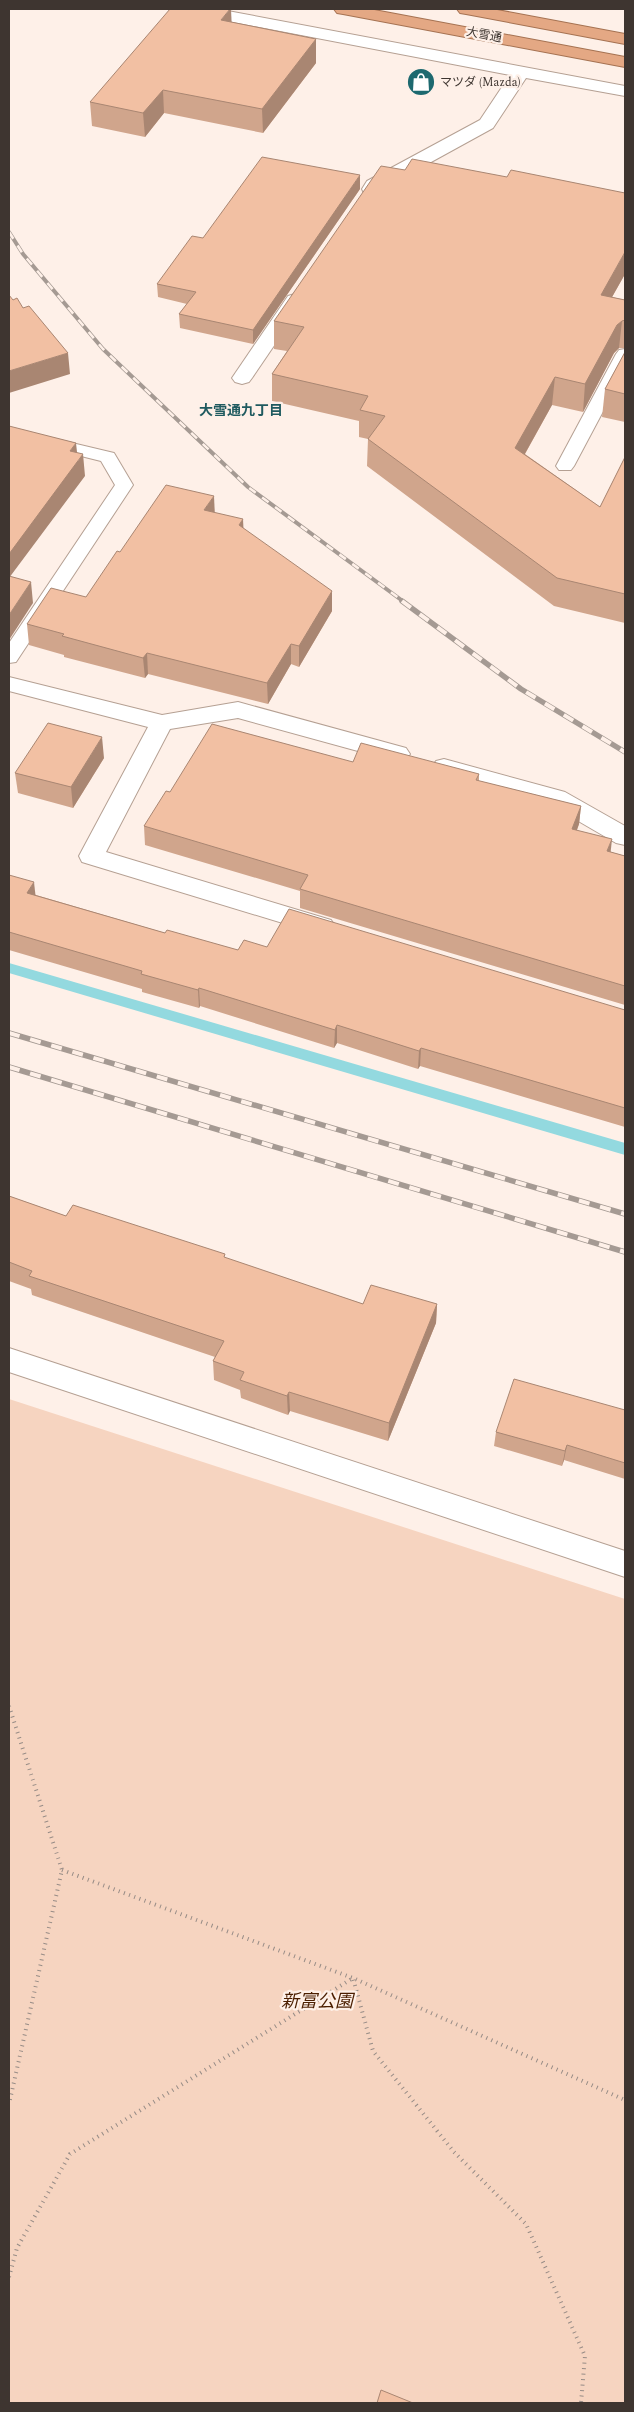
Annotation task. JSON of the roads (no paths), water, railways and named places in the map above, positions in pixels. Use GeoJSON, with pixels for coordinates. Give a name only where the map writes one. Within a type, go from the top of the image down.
{"type":"FeatureCollection","features":[{"type":"Feature","properties":{"kind":"highway","name":"大雪通"},"geometry":{"type":"LineString","coordinates":[[342,9],[625,62]]}},
{"type":"Feature","properties":{"kind":"highway","name":"大雪通"},"geometry":{"type":"LineString","coordinates":[[466,9],[619,38]]}},
{"type":"Feature","properties":{"kind":"street"},"geometry":{"type":"LineString","coordinates":[[192,9],[625,91]]}},
{"type":"Feature","properties":{"kind":"street"},"geometry":{"type":"LineString","coordinates":[[363,201],[374,185],[487,124],[521,71]]}},
{"type":"Feature","properties":{"kind":"street"},"geometry":{"type":"LineString","coordinates":[[242,378],[308,281]]}},
{"type":"Feature","properties":{"kind":"street"},"geometry":{"type":"LineString","coordinates":[[9,684],[162,723],[238,710],[557,798],[625,837]]}},
{"type":"Feature","properties":{"kind":"street"},"geometry":{"type":"LineString","coordinates":[[162,723],[91,856],[349,934]]}},
{"type":"Feature","properties":{"kind":"street"},"geometry":{"type":"LineString","coordinates":[[9,1360],[625,1564]]}},
{"type":"Feature","properties":{"kind":"lane"},"geometry":{"type":"LineString","coordinates":[[565,466],[625,354]]}},
{"type":"Feature","properties":{"kind":"lane"},"geometry":{"type":"LineString","coordinates":[[9,433],[108,457],[124,485],[9,657]]}},
{"type":"Feature","properties":{"kind":"waterway"},"geometry":{"type":"LineString","coordinates":[[9,968],[625,1149]]}},
{"type":"Feature","properties":{"kind":"railway"},"geometry":{"type":"LineString","coordinates":[[9,232],[23,254],[103,349],[248,487],[404,602]]}},
{"type":"Feature","properties":{"kind":"railway"},"geometry":{"type":"LineString","coordinates":[[402,601],[521,689],[625,752]]}},
{"type":"Feature","properties":{"kind":"railway"},"geometry":{"type":"LineString","coordinates":[[9,1033],[625,1214]]}},
{"type":"Feature","properties":{"kind":"railway"},"geometry":{"type":"LineString","coordinates":[[9,1067],[625,1252]]}},
{"type":"Feature","properties":{"kind":"place","name":"マツダ (Mazda)"},"geometry":{"type":"Point","coordinates":[421,82]}},
{"type":"Feature","properties":{"kind":"district","name":"大雪通九丁目"},"geometry":{"type":"Point","coordinates":[241,410]}},
{"type":"Feature","properties":{"kind":"park label","name":"新富公園"},"geometry":{"type":"Point","coordinates":[317,2001]}}]}
